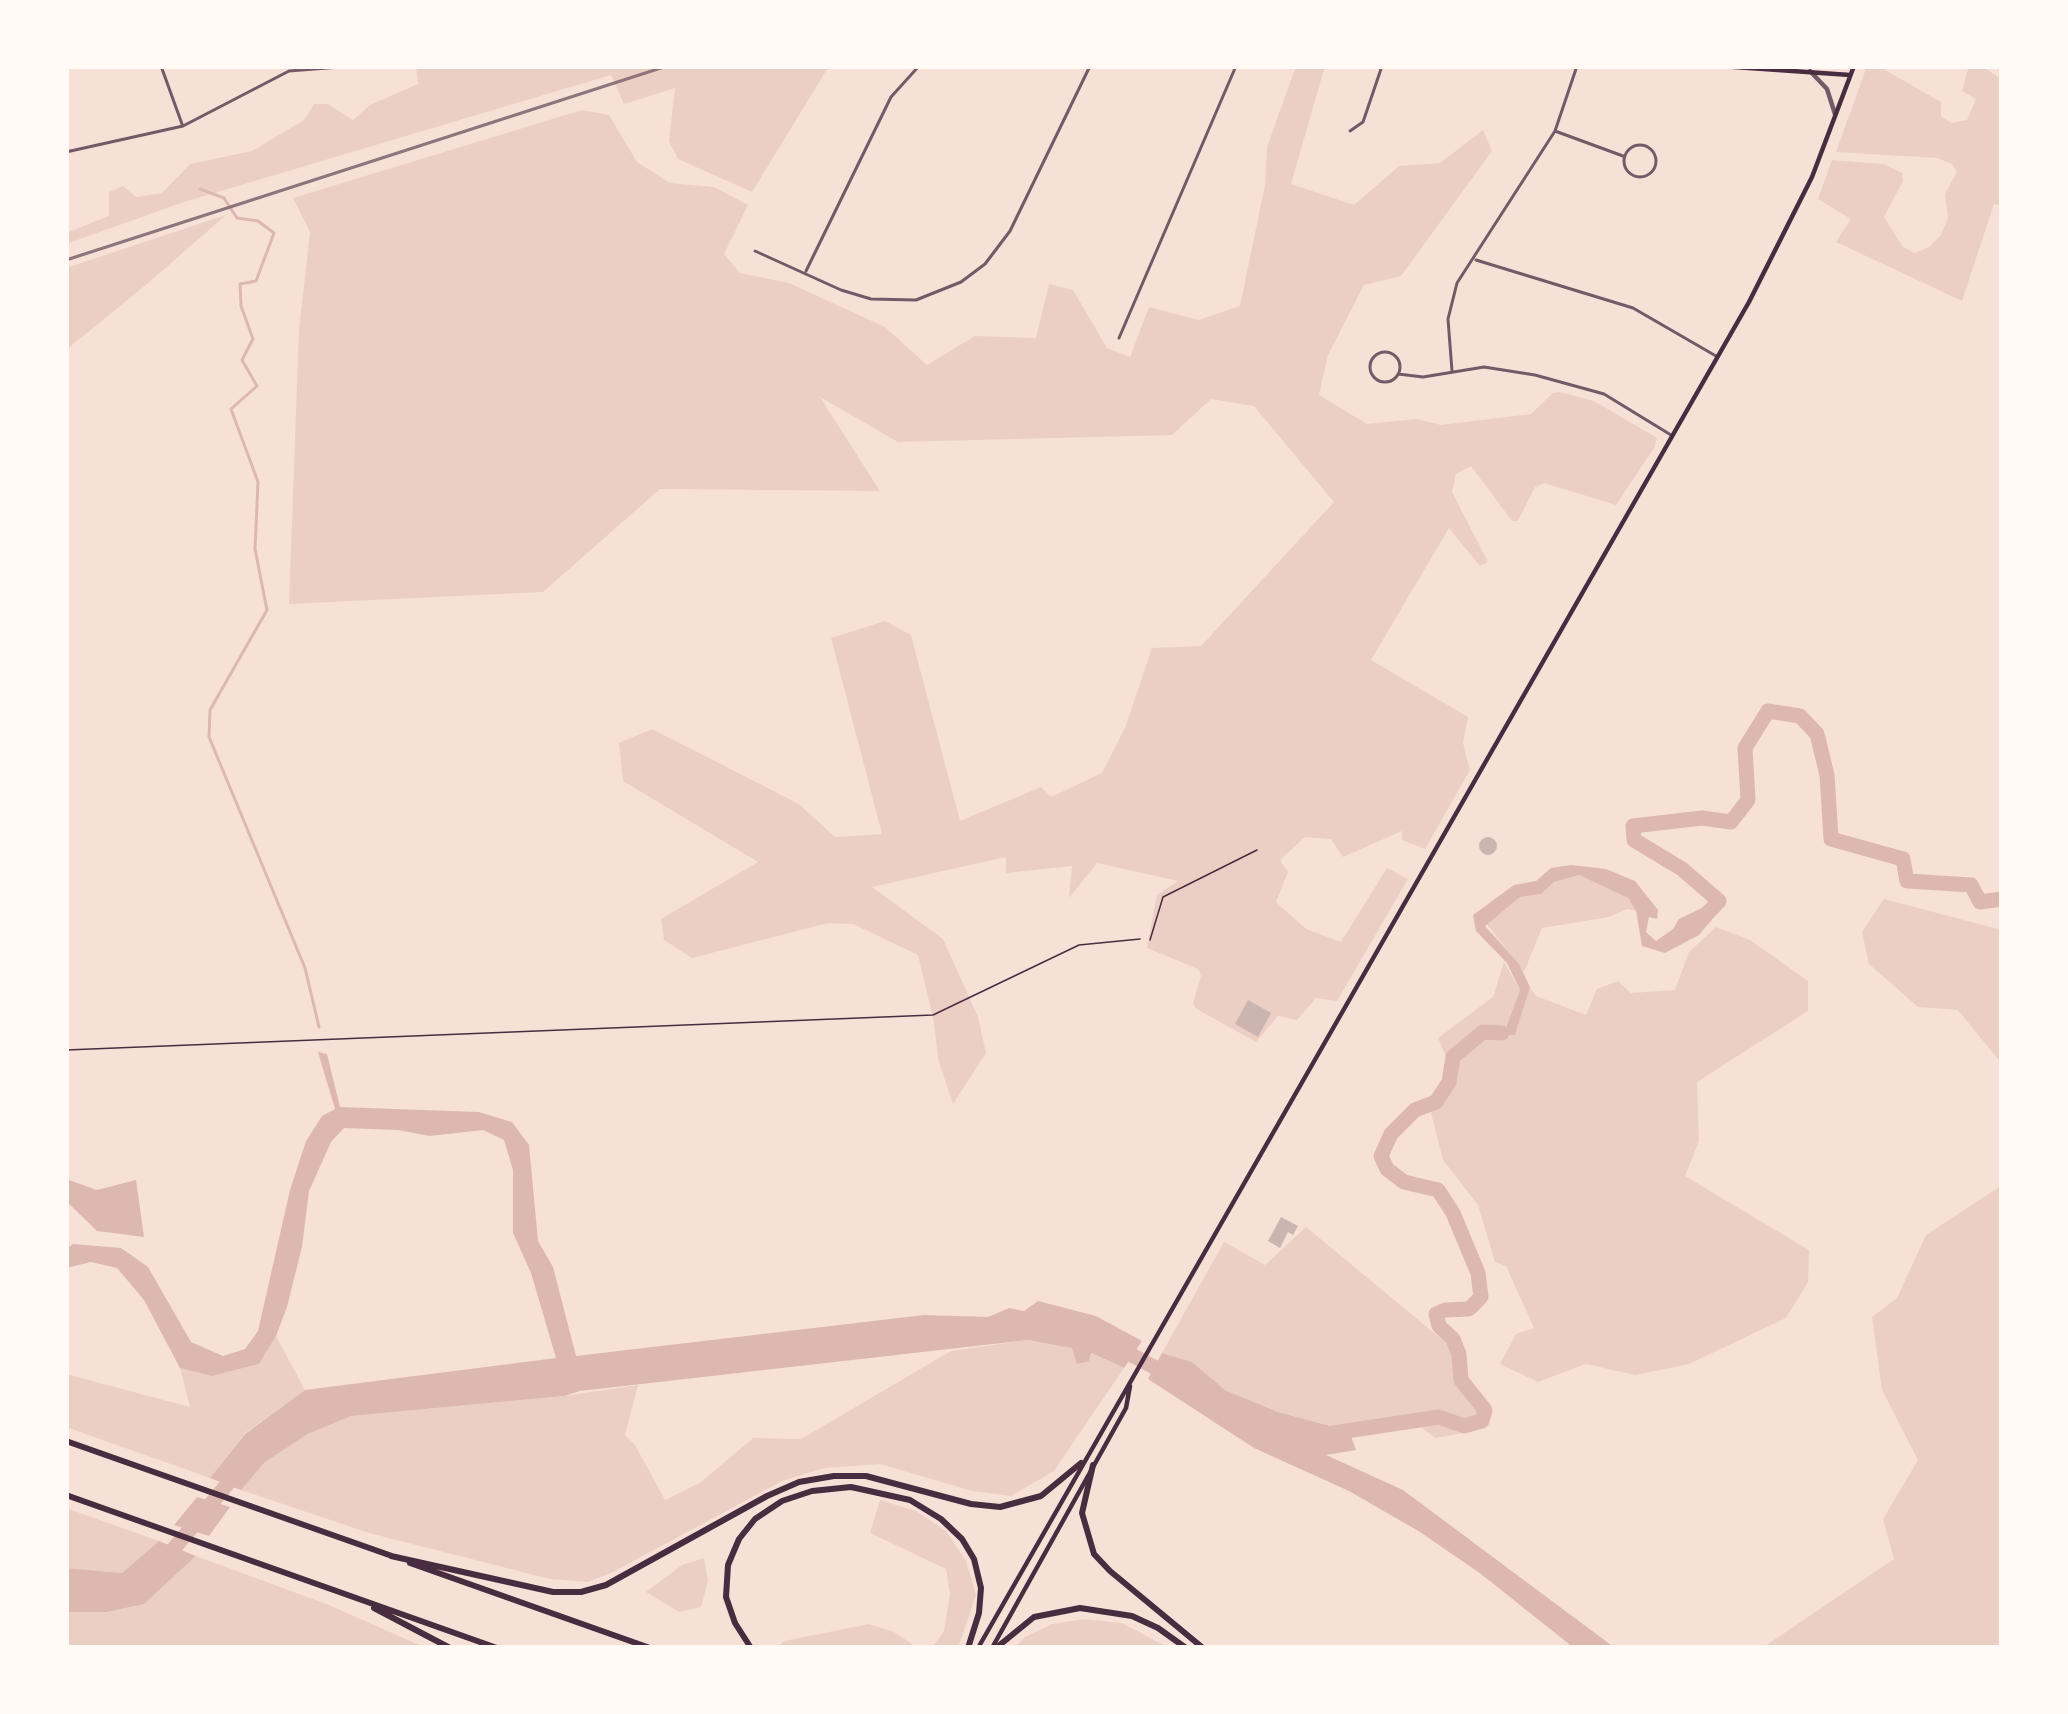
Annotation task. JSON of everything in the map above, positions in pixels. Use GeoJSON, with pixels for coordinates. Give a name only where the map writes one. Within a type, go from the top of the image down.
{"type":"FeatureCollection","features":[{"type":"Feature","properties":{"kind":"highway"},"geometry":{"type":"LineString","coordinates":[[66,1441],[650,1648]]}},
{"type":"Feature","properties":{"kind":"highway"},"geometry":{"type":"LineString","coordinates":[[391,1556],[547,1591],[580,1592],[606,1585],[767,1496],[806,1480],[866,1476],[1000,1507],[1045,1494],[1081,1462]]}},
{"type":"Feature","properties":{"kind":"highway"},"geometry":{"type":"LineString","coordinates":[[1093,1465],[1082,1513],[1094,1554],[1203,1648]]}},
{"type":"Feature","properties":{"kind":"highway"},"geometry":{"type":"LineString","coordinates":[[751,1648],[726,1597],[728,1565],[739,1539],[755,1519],[777,1504],[844,1487],[910,1500],[937,1515],[962,1539],[974,1559],[981,1588],[980,1610],[968,1648]]}},
{"type":"Feature","properties":{"kind":"highway"},"geometry":{"type":"LineString","coordinates":[[66,1495],[497,1648]]}},
{"type":"Feature","properties":{"kind":"highway"},"geometry":{"type":"LineString","coordinates":[[361,1600],[450,1648]]}},
{"type":"Feature","properties":{"kind":"highway"},"geometry":{"type":"LineString","coordinates":[[994,1648],[1034,1617],[1080,1608],[1132,1616],[1186,1648]]}},
{"type":"Feature","properties":{"kind":"main road"},"geometry":{"type":"LineString","coordinates":[[1720,66],[1850,75]]}},
{"type":"Feature","properties":{"kind":"main road"},"geometry":{"type":"LineString","coordinates":[[978,1648],[1789,228],[1854,66]]}},
{"type":"Feature","properties":{"kind":"main road"},"geometry":{"type":"LineString","coordinates":[[994,1648],[1126,1408],[1130,1387]]}},
{"type":"Feature","properties":{"kind":"street"},"geometry":{"type":"LineString","coordinates":[[161,66],[183,126]]}},
{"type":"Feature","properties":{"kind":"street"},"geometry":{"type":"LineString","coordinates":[[66,152],[183,126],[268,79],[313,66],[353,66]]}},
{"type":"Feature","properties":{"kind":"street"},"geometry":{"type":"LineString","coordinates":[[806,273],[891,97],[920,66]]}},
{"type":"Feature","properties":{"kind":"street"},"geometry":{"type":"LineString","coordinates":[[755,251],[856,296],[901,301],[947,290],[975,273],[1010,231],[1090,66]]}},
{"type":"Feature","properties":{"kind":"street"},"geometry":{"type":"LineString","coordinates":[[1119,338],[1236,66]]}},
{"type":"Feature","properties":{"kind":"street"},"geometry":{"type":"LineString","coordinates":[[1350,131],[1363,122],[1382,66]]}},
{"type":"Feature","properties":{"kind":"street"},"geometry":{"type":"LineString","coordinates":[[1452,371],[1450,299],[1555,131],[1577,66]]}},
{"type":"Feature","properties":{"kind":"street"},"geometry":{"type":"LineString","coordinates":[[1810,71],[1827,89],[1835,115]]}},
{"type":"Feature","properties":{"kind":"street"},"geometry":{"type":"LineString","coordinates":[[1555,131],[1624,157]]}},
{"type":"Feature","properties":{"kind":"street"},"geometry":{"type":"LineString","coordinates":[[1645,146],[1656,162],[1650,174],[1640,178],[1627,170],[1624,157],[1630,148],[1645,146]]}},
{"type":"Feature","properties":{"kind":"street"},"geometry":{"type":"LineString","coordinates":[[1472,259],[1633,308],[1717,357]]}},
{"type":"Feature","properties":{"kind":"street"},"geometry":{"type":"LineString","coordinates":[[1398,374],[1400,364],[1395,356],[1386,352],[1373,358],[1370,367],[1377,379],[1386,382],[1398,374],[1423,377],[1504,369],[1581,386],[1604,394],[1673,436]]}},
{"type":"Feature","properties":{"kind":"path"},"geometry":{"type":"LineString","coordinates":[[1150,940],[1163,897],[1257,850]]}},
{"type":"Feature","properties":{"kind":"path"},"geometry":{"type":"LineString","coordinates":[[66,1050],[933,1015],[1079,945],[1140,939]]}},
{"type":"Feature","properties":{"kind":"shaded area"},"geometry":{"type":"Polygon","coordinates":[[[416,66],[829,66],[752,192],[678,159],[669,141],[675,88],[624,104],[611,75],[184,202],[66,244],[66,233],[109,216],[109,192],[123,186],[136,197],[162,193],[190,164],[252,151],[304,120],[314,104],[328,104],[353,120],[370,105],[418,84],[416,66]]]}},
{"type":"Feature","properties":{"kind":"shaded area"},"geometry":{"type":"Polygon","coordinates":[[[1296,66],[1325,66],[1291,184],[1354,205],[1399,166],[1440,163],[1483,130],[1492,151],[1401,276],[1364,285],[1328,355],[1319,395],[1367,424],[1417,419],[1441,425],[1531,414],[1560,392],[1594,401],[1657,438],[1616,505],[1544,483],[1535,487],[1518,521],[1512,521],[1471,466],[1456,474],[1452,492],[1488,562],[1480,566],[1449,528],[1371,660],[1468,717],[1463,743],[1470,770],[1425,849],[1402,840],[1402,831],[1343,857],[1331,839],[1305,837],[1280,860],[1288,872],[1276,902],[1306,929],[1341,942],[1387,868],[1408,879],[1337,1001],[1316,998],[1297,1020],[1278,1016],[1256,1042],[1195,1008],[1198,969],[1147,948],[1157,895],[1178,881],[1097,863],[1069,898],[1072,866],[1006,873],[1006,857],[872,887],[943,939],[978,1017],[986,1053],[953,1104],[938,1059],[918,955],[853,924],[828,923],[692,958],[664,940],[661,919],[758,862],[623,781],[619,743],[652,729],[799,804],[835,837],[882,834],[831,638],[885,621],[911,635],[960,821],[1041,787],[1051,797],[1102,773],[1125,728],[1152,648],[1201,646],[1334,502],[1254,406],[1211,399],[1172,435],[898,442],[820,397],[880,491],[660,489],[543,592],[289,604],[299,330],[310,232],[293,198],[582,110],[609,115],[637,162],[670,183],[714,187],[748,205],[724,254],[740,273],[789,283],[885,327],[927,365],[975,336],[1036,338],[1049,284],[1073,290],[1107,348],[1130,357],[1149,307],[1199,320],[1240,306],[1265,185],[1267,147],[1296,66]]]}},
{"type":"Feature","properties":{"kind":"shaded area"},"geometry":{"type":"Polygon","coordinates":[[[1867,66],[1878,66],[1941,102],[1941,117],[1952,123],[1967,120],[1976,99],[1962,91],[1969,66],[1982,66],[2002,80],[2002,206],[1994,204],[1962,301],[1836,242],[1851,219],[1818,199],[1832,160],[1883,164],[1902,173],[1903,181],[1884,217],[1902,246],[1914,253],[1929,247],[1948,218],[1945,194],[1957,172],[1952,164],[1937,158],[1836,152],[1867,66]]]}},
{"type":"Feature","properties":{"kind":"shaded area"},"geometry":{"type":"Polygon","coordinates":[[[226,215],[147,284],[66,350],[66,268],[226,215]]]}},
{"type":"Feature","properties":{"kind":"shaded area"},"geometry":{"type":"Polygon","coordinates":[[[1551,868],[1606,869],[1635,881],[1658,910],[1657,919],[1649,917],[1646,932],[1656,941],[1679,919],[1727,901],[1699,935],[1665,953],[1642,946],[1636,911],[1628,898],[1579,875],[1554,882],[1541,894],[1520,897],[1485,926],[1519,964],[1530,987],[1515,1035],[1478,1033],[1506,1028],[1520,990],[1507,963],[1476,931],[1473,915],[1514,885],[1536,881],[1551,868]]]}},
{"type":"Feature","properties":{"kind":"shaded area"},"geometry":{"type":"Polygon","coordinates":[[[1579,875],[1628,898],[1636,911],[1542,928],[1524,972],[1486,923],[1520,897],[1541,894],[1554,882],[1579,875]]]}},
{"type":"Feature","properties":{"kind":"shaded area"},"geometry":{"type":"Polygon","coordinates":[[[1884,899],[2002,930],[2002,1064],[1958,1010],[1918,1007],[1869,964],[1862,932],[1884,899]]]}},
{"type":"Feature","properties":{"kind":"shaded area"},"geometry":{"type":"Polygon","coordinates":[[[1716,927],[1750,940],[1808,981],[1808,1011],[1697,1082],[1699,1141],[1685,1176],[1809,1250],[1808,1282],[1786,1318],[1689,1364],[1635,1375],[1586,1364],[1538,1382],[1500,1364],[1516,1334],[1534,1328],[1506,1266],[1495,1262],[1478,1205],[1443,1160],[1431,1113],[1447,1090],[1446,1057],[1438,1038],[1493,997],[1504,962],[1520,990],[1511,1016],[1506,1029],[1480,1030],[1515,1035],[1530,987],[1536,996],[1586,1015],[1597,989],[1618,981],[1631,993],[1675,990],[1689,952],[1716,927]]]}},
{"type":"Feature","properties":{"kind":"shaded area"},"geometry":{"type":"Polygon","coordinates":[[[318,1052],[327,1054],[340,1107],[479,1112],[512,1122],[529,1145],[538,1241],[553,1267],[576,1356],[924,1315],[988,1317],[1009,1308],[1024,1311],[1038,1301],[1096,1316],[1142,1341],[1124,1368],[1091,1353],[1089,1361],[1077,1364],[1072,1348],[1028,1340],[564,1396],[351,1416],[308,1434],[265,1462],[241,1490],[210,1478],[245,1434],[305,1390],[556,1358],[531,1273],[513,1233],[513,1170],[504,1140],[483,1130],[430,1136],[344,1128],[331,1142],[309,1191],[287,1307],[259,1364],[212,1376],[180,1368],[144,1300],[117,1268],[91,1262],[66,1268],[66,1249],[73,1244],[121,1248],[148,1267],[191,1342],[223,1356],[245,1349],[258,1331],[306,1141],[322,1116],[335,1109],[318,1052]]]}},
{"type":"Feature","properties":{"kind":"shaded area"},"geometry":{"type":"Polygon","coordinates":[[[66,1179],[97,1190],[136,1180],[144,1237],[97,1231],[66,1201],[66,1179]]]}},
{"type":"Feature","properties":{"kind":"shaded area"},"geometry":{"type":"Polygon","coordinates":[[[2002,1185],[2002,1648],[1762,1648],[1894,1559],[1883,1519],[1918,1460],[1882,1390],[1872,1317],[1897,1298],[1926,1235],[2002,1185]]]}},
{"type":"Feature","properties":{"kind":"shaded area"},"geometry":{"type":"Polygon","coordinates":[[[1306,1227],[1451,1347],[1456,1370],[1479,1409],[1476,1418],[1462,1423],[1463,1433],[1435,1438],[1413,1421],[1349,1431],[1278,1412],[1225,1390],[1192,1362],[1162,1353],[1224,1242],[1265,1265],[1306,1227]]]}},
{"type":"Feature","properties":{"kind":"shaded area"},"geometry":{"type":"Polygon","coordinates":[[[276,1336],[305,1390],[245,1433],[210,1478],[66,1427],[66,1374],[190,1407],[180,1368],[212,1376],[259,1364],[276,1336]]]}},
{"type":"Feature","properties":{"kind":"shaded area"},"geometry":{"type":"Polygon","coordinates":[[[1028,1340],[1072,1347],[1076,1355],[1090,1353],[1124,1368],[1054,1471],[1011,1496],[972,1491],[880,1464],[825,1468],[782,1481],[588,1582],[550,1579],[369,1533],[241,1490],[265,1462],[308,1434],[351,1416],[638,1385],[625,1435],[665,1500],[701,1482],[753,1438],[801,1439],[951,1351],[1028,1340]]]}},
{"type":"Feature","properties":{"kind":"shaded area"},"geometry":{"type":"Polygon","coordinates":[[[1162,1353],[1192,1362],[1225,1390],[1278,1412],[1349,1431],[1356,1450],[1326,1455],[1403,1490],[1615,1648],[1574,1648],[1420,1532],[1349,1491],[1254,1448],[1148,1379],[1162,1353]]]}},
{"type":"Feature","properties":{"kind":"shaded area"},"geometry":{"type":"Polygon","coordinates":[[[197,1497],[230,1507],[209,1536],[174,1525],[197,1497]]]}},
{"type":"Feature","properties":{"kind":"shaded area"},"geometry":{"type":"Polygon","coordinates":[[[880,1500],[916,1511],[946,1531],[966,1561],[976,1595],[958,1648],[932,1648],[944,1631],[950,1594],[946,1569],[870,1533],[880,1500]]]}},
{"type":"Feature","properties":{"kind":"shaded area"},"geometry":{"type":"Polygon","coordinates":[[[66,1508],[159,1541],[122,1573],[66,1568],[66,1508]]]}},
{"type":"Feature","properties":{"kind":"shaded area"},"geometry":{"type":"Polygon","coordinates":[[[159,1541],[196,1556],[144,1604],[107,1612],[66,1612],[66,1568],[122,1573],[159,1541]]]}},
{"type":"Feature","properties":{"kind":"shaded area"},"geometry":{"type":"Polygon","coordinates":[[[196,1556],[329,1605],[426,1648],[66,1648],[66,1612],[107,1612],[144,1604],[196,1556]]]}},
{"type":"Feature","properties":{"kind":"shaded area"},"geometry":{"type":"Polygon","coordinates":[[[704,1558],[708,1581],[701,1607],[679,1612],[646,1592],[682,1565],[704,1558]]]}},
{"type":"Feature","properties":{"kind":"shaded area"},"geometry":{"type":"Polygon","coordinates":[[[1084,1619],[1122,1623],[1169,1648],[1014,1648],[1052,1624],[1084,1619]]]}},
{"type":"Feature","properties":{"kind":"shaded area"},"geometry":{"type":"Polygon","coordinates":[[[869,1624],[894,1632],[918,1648],[776,1648],[784,1641],[869,1624]]]}},
{"type":"Feature","properties":{"kind":"building"},"geometry":{"type":"Polygon","coordinates":[[[1488,837],[1497,846],[1488,855],[1479,846],[1488,837]]]}},
{"type":"Feature","properties":{"kind":"building"},"geometry":{"type":"Polygon","coordinates":[[[1248,1000],[1271,1013],[1258,1037],[1235,1024],[1248,1000]]]}},
{"type":"Feature","properties":{"kind":"building"},"geometry":{"type":"Polygon","coordinates":[[[1281,1217],[1298,1226],[1293,1235],[1288,1232],[1280,1248],[1268,1241],[1281,1217]]]}},
{"type":"Feature","properties":{"kind":"waterway"},"geometry":{"type":"LineString","coordinates":[[200,189],[224,198],[237,218],[258,221],[274,233],[256,281],[240,284],[241,306],[253,339],[242,360],[257,386],[231,409],[258,482],[255,549],[267,610],[210,710],[209,737],[305,968],[319,1027]]}},
{"type":"Feature","properties":{"kind":"waterway"},"geometry":{"type":"LineString","coordinates":[[1704,917],[1719,901],[1682,869],[1634,840],[1633,826],[1702,818],[1731,822],[1748,800],[1745,748],[1768,711],[1800,716],[1817,734],[1827,775],[1831,839],[1903,859],[1907,881],[1971,885],[1980,902],[2002,899]]}},
{"type":"Feature","properties":{"kind":"waterway"},"geometry":{"type":"LineString","coordinates":[[1333,1433],[1439,1417],[1464,1426],[1482,1421],[1485,1410],[1461,1380],[1459,1354],[1436,1314],[1469,1309],[1481,1297],[1478,1273],[1438,1190],[1404,1182],[1387,1169],[1381,1156],[1391,1134],[1415,1110],[1436,1102],[1449,1082],[1453,1057],[1483,1032],[1502,1033]]}},
{"type":"Feature","properties":{"kind":"waterway"},"geometry":{"type":"LineString","coordinates":[[1119,1348],[1172,1377]]}},
{"type":"Feature","properties":{"kind":"waterway"},"geometry":{"type":"LineString","coordinates":[[162,1563],[239,1470]]}},
{"type":"Feature","properties":{"kind":"railway"},"geometry":{"type":"LineString","coordinates":[[66,260],[667,66]]}}]}
